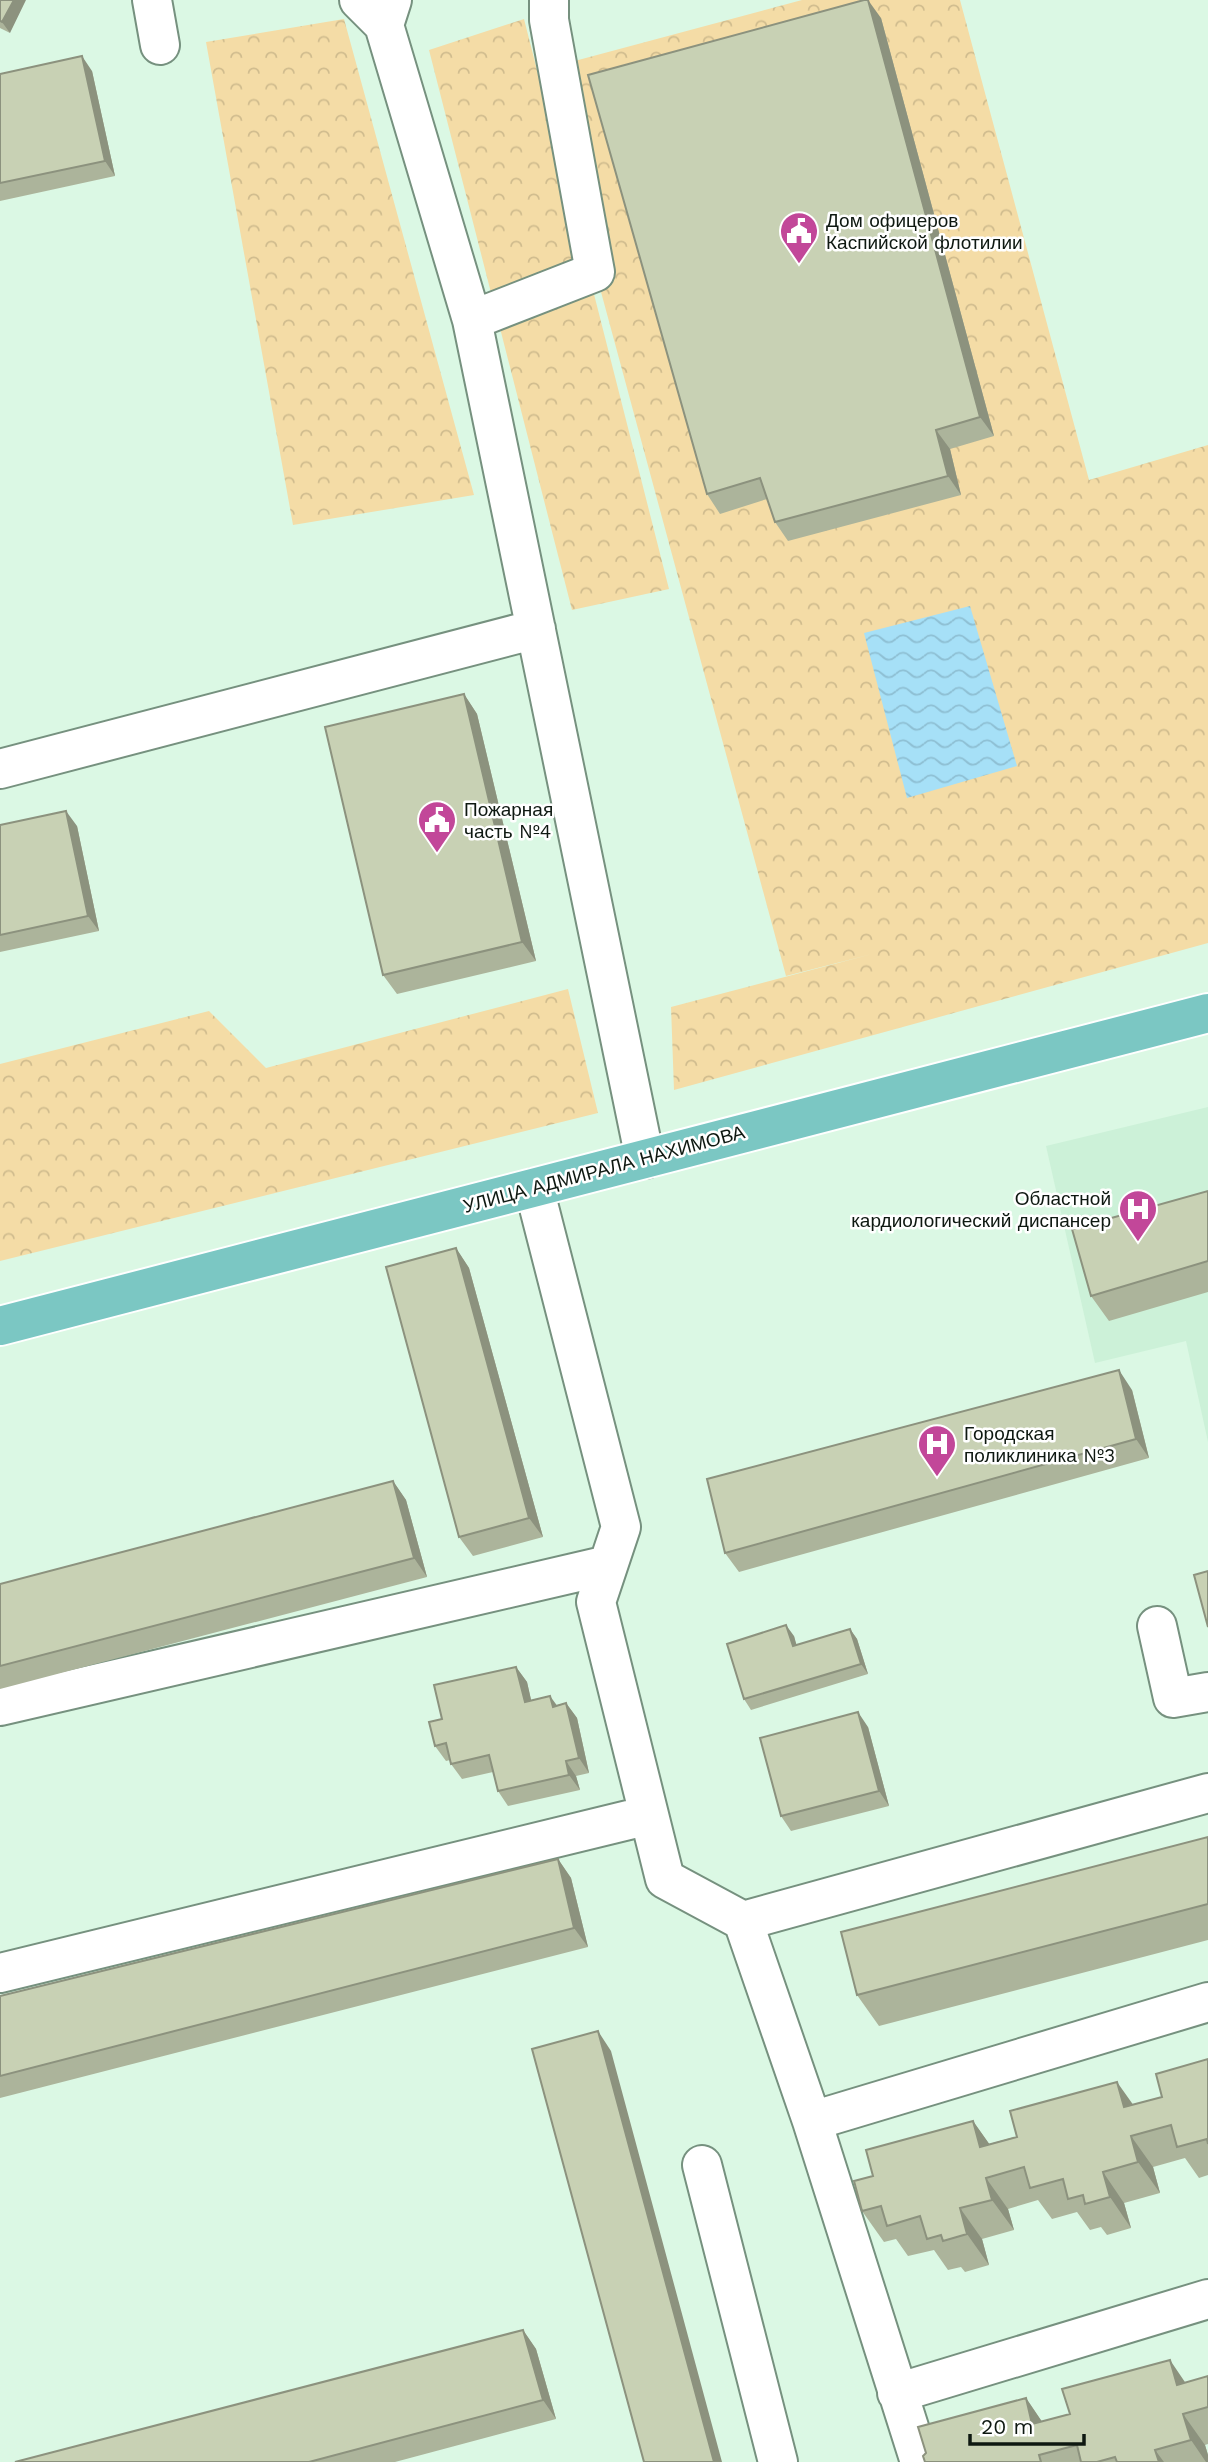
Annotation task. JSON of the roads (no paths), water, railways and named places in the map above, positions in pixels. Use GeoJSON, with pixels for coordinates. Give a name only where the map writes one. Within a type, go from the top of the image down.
{"type":"FeatureCollection","features":[{"type":"Feature","properties":{"kind":"main road","name":"УЛИЦА АДМИРАЛА НАХИМОВА"},"geometry":{"type":"LineString","coordinates":[[0,1326],[1208,1013]]}},
{"type":"Feature","properties":{"kind":"lane"},"geometry":{"type":"LineString","coordinates":[[152,0],[160,45]]}},
{"type":"Feature","properties":{"kind":"lane"},"geometry":{"type":"LineString","coordinates":[[472,320],[596,272],[549,20],[549,0]]}},
{"type":"Feature","properties":{"kind":"lane"},"geometry":{"type":"LineString","coordinates":[[378,8],[472,320],[645,1159]]}},
{"type":"Feature","properties":{"kind":"lane"},"geometry":{"type":"LineString","coordinates":[[0,769],[536,629]]}},
{"type":"Feature","properties":{"kind":"lane"},"geometry":{"type":"LineString","coordinates":[[534,1188],[621,1527],[596,1602],[665,1879],[743,1922],[812,2121],[920,2462]]}},
{"type":"Feature","properties":{"kind":"lane"},"geometry":{"type":"LineString","coordinates":[[0,1706],[608,1565]]}},
{"type":"Feature","properties":{"kind":"lane"},"geometry":{"type":"LineString","coordinates":[[1157,1626],[1173,1698],[1208,1692]]}},
{"type":"Feature","properties":{"kind":"lane"},"geometry":{"type":"LineString","coordinates":[[743,1922],[1208,1793]]}},
{"type":"Feature","properties":{"kind":"lane"},"geometry":{"type":"LineString","coordinates":[[0,1973],[649,1815]]}},
{"type":"Feature","properties":{"kind":"lane"},"geometry":{"type":"LineString","coordinates":[[812,2121],[1208,2002]]}},
{"type":"Feature","properties":{"kind":"lane"},"geometry":{"type":"LineString","coordinates":[[702,2165],[778,2462]]}},
{"type":"Feature","properties":{"kind":"lane"},"geometry":{"type":"LineString","coordinates":[[897,2393],[1208,2299]]}},
{"type":"Feature","properties":{"kind":"water"},"geometry":{"type":"Polygon","coordinates":[[[970,606],[1017,766],[907,798],[864,633],[970,606]]]}},
{"type":"Feature","properties":{"kind":"place","name":"Дом офицеров Каспийской флотилии"},"geometry":{"type":"Point","coordinates":[799,265]}},
{"type":"Feature","properties":{"kind":"place","name":"Пожарная часть №4"},"geometry":{"type":"Point","coordinates":[437,854]}},
{"type":"Feature","properties":{"kind":"place","name":"Областной кардиологический диспансер"},"geometry":{"type":"Point","coordinates":[1138,1243]}},
{"type":"Feature","properties":{"kind":"place","name":"Городская поликлиника №3"},"geometry":{"type":"Point","coordinates":[937,1478]}}]}
